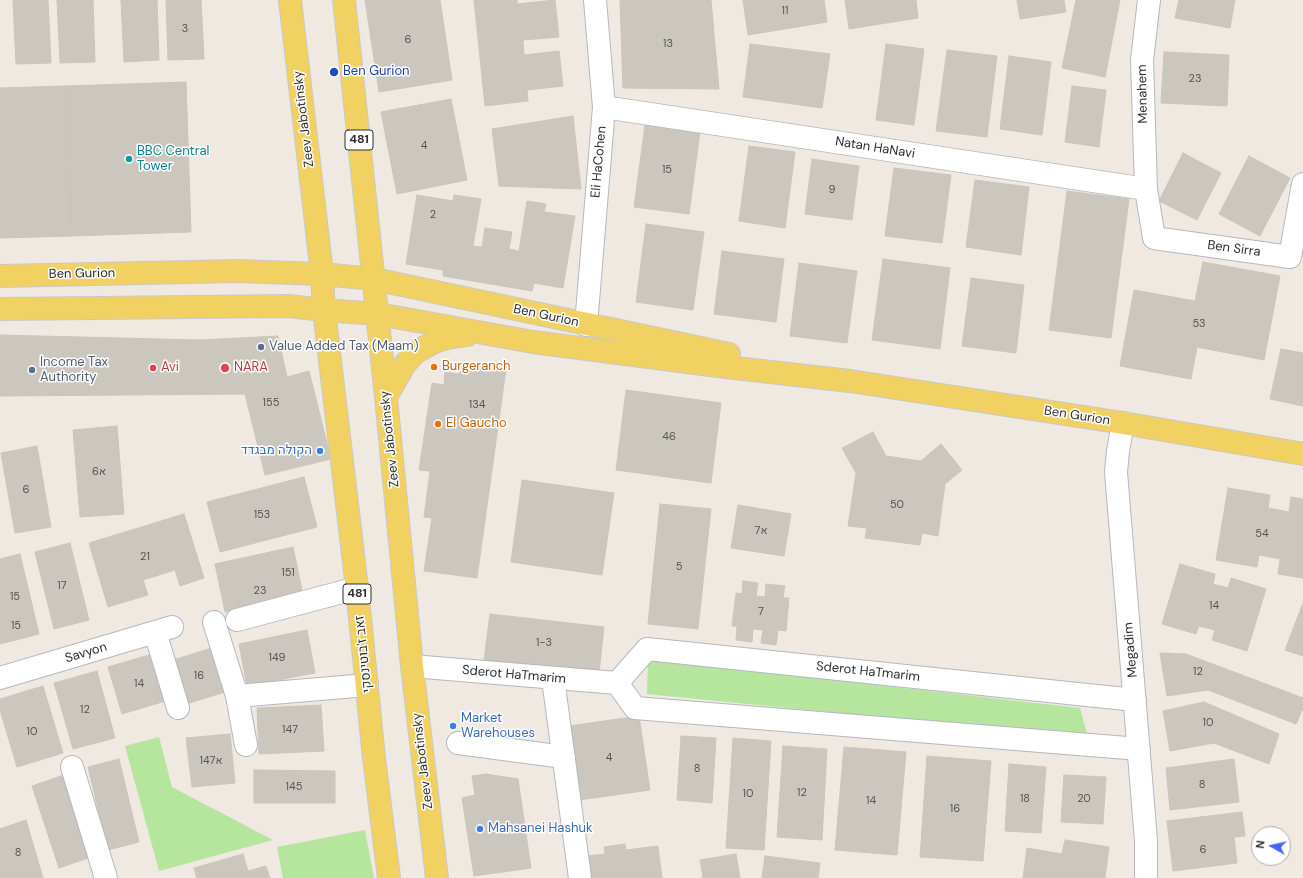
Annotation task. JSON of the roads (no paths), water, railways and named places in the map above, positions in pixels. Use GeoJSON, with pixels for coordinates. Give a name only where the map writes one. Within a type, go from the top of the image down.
{"type":"FeatureCollection","features":[{"type":"Feature","properties":{"kind":"main road","name":"Zeev Jabotinsky"},"geometry":{"type":"LineString","coordinates":[[290,0],[322,274],[324,310]]}},
{"type":"Feature","properties":{"kind":"main road","name":"Zeev Jabotinsky"},"geometry":{"type":"LineString","coordinates":[[344,0],[378,314],[412,666],[437,878]]}},
{"type":"Feature","properties":{"kind":"main road","name":"Ben Gurion"},"geometry":{"type":"LineString","coordinates":[[0,276],[238,271],[322,274],[374,279],[586,325],[656,338],[850,381]]}},
{"type":"Feature","properties":{"kind":"main road","name":"Ben Gurion"},"geometry":{"type":"LineString","coordinates":[[0,309],[288,306],[378,314],[478,333],[556,345],[850,381],[1123,423],[1303,454]]}},
{"type":"Feature","properties":{"kind":"main road","name":"זאב ז'בוטינסקי"},"geometry":{"type":"LineString","coordinates":[[324,310],[357,588],[374,758],[389,878]]}},
{"type":"Feature","properties":{"kind":"main road"},"geometry":{"type":"LineString","coordinates":[[386,397],[405,364],[415,353],[447,338],[478,333]]}},
{"type":"Feature","properties":{"kind":"street","name":"Eli HaCohen"},"geometry":{"type":"LineString","coordinates":[[586,325],[604,107],[595,0]]}},
{"type":"Feature","properties":{"kind":"street","name":"Menahem"},"geometry":{"type":"LineString","coordinates":[[1146,189],[1142,60],[1149,0]]}},
{"type":"Feature","properties":{"kind":"street","name":"Natan HaNavi"},"geometry":{"type":"LineString","coordinates":[[604,107],[1146,189]]}},
{"type":"Feature","properties":{"kind":"street","name":"Ben Sirra"},"geometry":{"type":"LineString","coordinates":[[1146,189],[1154,238],[1290,257],[1303,184]]}},
{"type":"Feature","properties":{"kind":"street","name":"Megadim"},"geometry":{"type":"LineString","coordinates":[[1123,423],[1116,472],[1146,841],[1146,878]]}},
{"type":"Feature","properties":{"kind":"street"},"geometry":{"type":"LineString","coordinates":[[237,620],[357,588]]}},
{"type":"Feature","properties":{"kind":"street"},"geometry":{"type":"LineString","coordinates":[[214,622],[238,700],[246,745]]}},
{"type":"Feature","properties":{"kind":"street","name":"Savyon"},"geometry":{"type":"LineString","coordinates":[[0,678],[163,629],[178,708]]}},
{"type":"Feature","properties":{"kind":"street","name":"Sderot HaTmarim"},"geometry":{"type":"LineString","coordinates":[[412,666],[553,679],[617,683],[647,648],[1135,700]]}},
{"type":"Feature","properties":{"kind":"street"},"geometry":{"type":"LineString","coordinates":[[553,679],[580,878]]}},
{"type":"Feature","properties":{"kind":"street"},"geometry":{"type":"LineString","coordinates":[[617,683],[635,708],[1139,749]]}},
{"type":"Feature","properties":{"kind":"street"},"geometry":{"type":"LineString","coordinates":[[238,700],[367,689]]}},
{"type":"Feature","properties":{"kind":"street"},"geometry":{"type":"LineString","coordinates":[[458,743],[564,757]]}},
{"type":"Feature","properties":{"kind":"street"},"geometry":{"type":"LineString","coordinates":[[72,767],[106,878]]}},
{"type":"Feature","properties":{"kind":"place","name":"Ben Gurion"},"geometry":{"type":"Point","coordinates":[334,72]}},
{"type":"Feature","properties":{"kind":"place","name":"BBC Central Tower"},"geometry":{"type":"Point","coordinates":[129,159]}},
{"type":"Feature","properties":{"kind":"place","name":"Value Added Tax (Maam)"},"geometry":{"type":"Point","coordinates":[261,347]}},
{"type":"Feature","properties":{"kind":"place","name":"Burgeranch"},"geometry":{"type":"Point","coordinates":[434,367]}},
{"type":"Feature","properties":{"kind":"place","name":"Avi"},"geometry":{"type":"Point","coordinates":[153,368]}},
{"type":"Feature","properties":{"kind":"place","name":"NARA"},"geometry":{"type":"Point","coordinates":[225,368]}},
{"type":"Feature","properties":{"kind":"place","name":"Income Tax Authority"},"geometry":{"type":"Point","coordinates":[32,370]}},
{"type":"Feature","properties":{"kind":"place","name":"El Gaucho"},"geometry":{"type":"Point","coordinates":[438,424]}},
{"type":"Feature","properties":{"kind":"place","name":"הקולה מבגדד"},"geometry":{"type":"Point","coordinates":[320,451]}},
{"type":"Feature","properties":{"kind":"place","name":"Market Warehouses"},"geometry":{"type":"Point","coordinates":[453,726]}},
{"type":"Feature","properties":{"kind":"place","name":"Mahsanei Hashuk"},"geometry":{"type":"Point","coordinates":[480,829]}}]}
